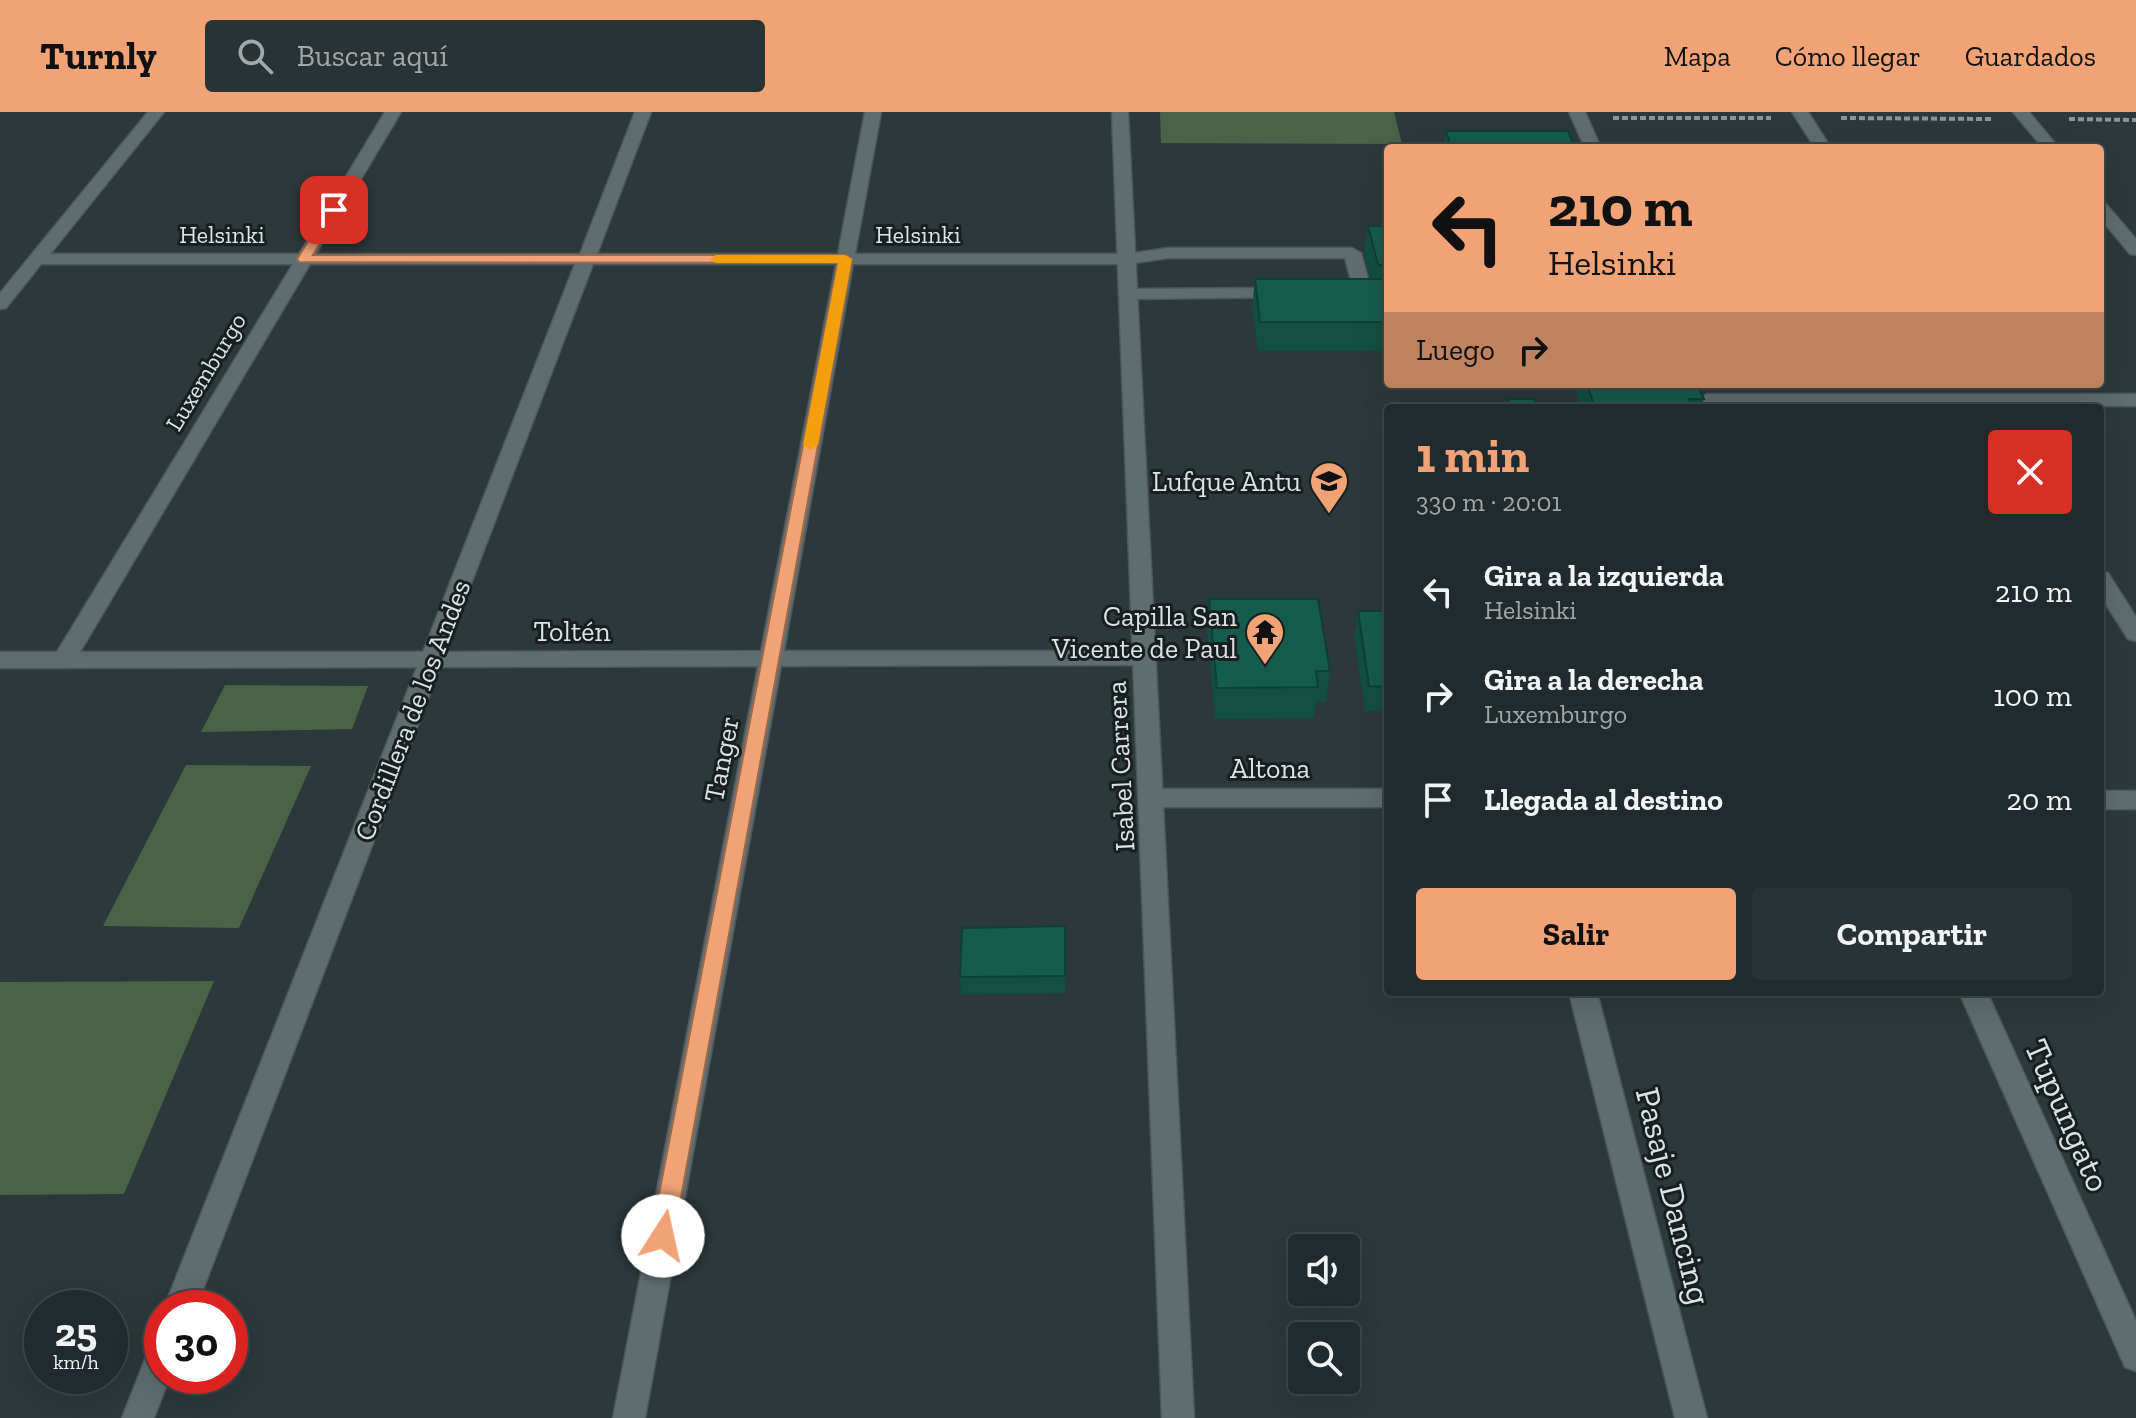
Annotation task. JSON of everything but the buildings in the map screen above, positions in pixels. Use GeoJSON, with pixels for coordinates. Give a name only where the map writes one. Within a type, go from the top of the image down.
{"type":"FeatureCollection","features":[{"type":"Feature","properties":{"kind":"street"},"geometry":{"type":"LineString","coordinates":[[0,304],[156,112]]}},
{"type":"Feature","properties":{"kind":"street","name":"Luxemburgo"},"geometry":{"type":"LineString","coordinates":[[64,660],[393,112]]}},
{"type":"Feature","properties":{"kind":"street","name":"Cordillera de los Andes"},"geometry":{"type":"LineString","coordinates":[[187,1290],[643,112]]}},
{"type":"Feature","properties":{"kind":"street","name":"Tanger"},"geometry":{"type":"LineString","coordinates":[[629,1418],[873,112]]}},
{"type":"Feature","properties":{"kind":"street","name":"Isabel Carrera"},"geometry":{"type":"LineString","coordinates":[[1120,112],[1178,1418]]}},
{"type":"Feature","properties":{"kind":"street"},"geometry":{"type":"LineString","coordinates":[[1578,115],[1591,144]]}},
{"type":"Feature","properties":{"kind":"street"},"geometry":{"type":"LineString","coordinates":[[1802,115],[1820,144]]}},
{"type":"Feature","properties":{"kind":"street"},"geometry":{"type":"LineString","coordinates":[[2024,116],[2048,144]]}},
{"type":"Feature","properties":{"kind":"street"},"geometry":{"type":"LineString","coordinates":[[2104,212],[2136,250]]}},
{"type":"Feature","properties":{"kind":"street","name":"Helsinki"},"geometry":{"type":"LineString","coordinates":[[0,273],[31,266],[304,259],[1127,259],[1168,253],[1352,253],[1363,293],[1331,293]]}},
{"type":"Feature","properties":{"kind":"street"},"geometry":{"type":"LineString","coordinates":[[1128,294],[1300,293]]}},
{"type":"Feature","properties":{"kind":"street"},"geometry":{"type":"LineString","coordinates":[[1705,397],[2136,400]]}},
{"type":"Feature","properties":{"kind":"street"},"geometry":{"type":"LineString","coordinates":[[2104,584],[2136,634]]}},
{"type":"Feature","properties":{"kind":"street","name":"Toltén"},"geometry":{"type":"LineString","coordinates":[[0,660],[1145,658]]}},
{"type":"Feature","properties":{"kind":"street","name":"Altona"},"geometry":{"type":"LineString","coordinates":[[1151,798],[1384,798]]}},
{"type":"Feature","properties":{"kind":"street"},"geometry":{"type":"LineString","coordinates":[[2104,800],[2136,800]]}},
{"type":"Feature","properties":{"kind":"street","name":"Pasaje Dancing"},"geometry":{"type":"LineString","coordinates":[[1584,996],[1691,1418]]}},
{"type":"Feature","properties":{"kind":"street","name":"Tupungato"},"geometry":{"type":"LineString","coordinates":[[1975,996],[2136,1356]]}},
{"type":"Feature","properties":{"kind":"street"},"geometry":{"type":"LineString","coordinates":[[138,1418],[147,1394]]}},
{"type":"Feature","properties":{"kind":"path"},"geometry":{"type":"LineString","coordinates":[[1578,115],[2024,116],[2136,120]]}},
{"type":"Feature","properties":{"kind":"green space"},"geometry":{"type":"Polygon","coordinates":[[[1160,112],[1394,112],[1402,144],[1161,143],[1160,112]]]}},
{"type":"Feature","properties":{"kind":"green space"},"geometry":{"type":"Polygon","coordinates":[[[225,685],[368,686],[352,729],[201,732],[225,685]]]}},
{"type":"Feature","properties":{"kind":"green space"},"geometry":{"type":"Polygon","coordinates":[[[186,765],[311,766],[239,928],[103,926],[186,765]]]}},
{"type":"Feature","properties":{"kind":"green space"},"geometry":{"type":"Polygon","coordinates":[[[214,981],[124,1194],[0,1195],[0,982],[214,981]]]}},
{"type":"Feature","properties":{"kind":"slow traffic"},"geometry":{"type":"LineString","coordinates":[[716,259],[845,259],[810,445]]}},
{"type":"Feature","properties":{"kind":"place","name":"Lufque Antu"},"geometry":{"type":"Point","coordinates":[1329,515]}},
{"type":"Feature","properties":{"kind":"place","name":"Capilla San Vicente de Paul"},"geometry":{"type":"Point","coordinates":[1265,666]}},
{"type":"Feature","properties":{"kind":"route"},"geometry":{"type":"LineString","coordinates":[[334,210],[304,259],[845,259],[663,1236]]}}]}
